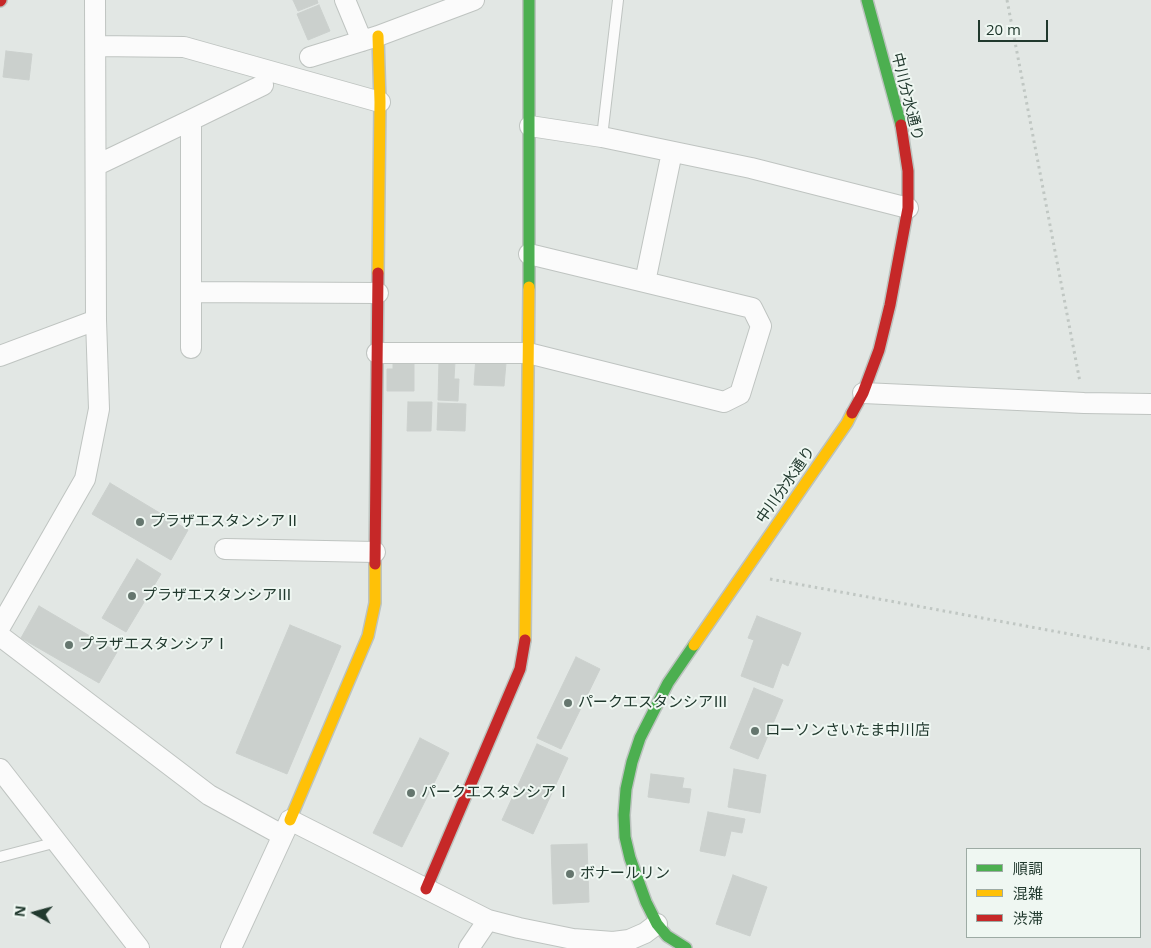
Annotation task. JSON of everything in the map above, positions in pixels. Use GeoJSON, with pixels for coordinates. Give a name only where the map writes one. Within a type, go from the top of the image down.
{"type":"FeatureCollection","features":[{"type":"Feature","properties":{"kind":"street"},"geometry":{"type":"LineString","coordinates":[[0,627],[85,479],[99,409],[96,320],[95,0]]}},
{"type":"Feature","properties":{"kind":"street"},"geometry":{"type":"LineString","coordinates":[[231,948],[286,827],[368,636],[375,603],[380,102],[370,38],[345,0]]}},
{"type":"Feature","properties":{"kind":"street"},"geometry":{"type":"LineString","coordinates":[[310,58],[474,0]]}},
{"type":"Feature","properties":{"kind":"street"},"geometry":{"type":"LineString","coordinates":[[426,889],[520,669],[526,638],[530,126],[529,0]]}},
{"type":"Feature","properties":{"kind":"street","name":"中川分水通り"},"geometry":{"type":"LineString","coordinates":[[686,948],[667,936],[657,924],[646,902],[625,838],[626,789],[640,738],[668,683],[742,573],[829,450],[864,393],[878,350],[890,306],[908,208],[908,172],[903,131],[867,0]]}},
{"type":"Feature","properties":{"kind":"street"},"geometry":{"type":"LineString","coordinates":[[96,46],[184,46],[380,102]]}},
{"type":"Feature","properties":{"kind":"street"},"geometry":{"type":"LineString","coordinates":[[97,165],[263,85]]}},
{"type":"Feature","properties":{"kind":"street"},"geometry":{"type":"LineString","coordinates":[[191,120],[191,348]]}},
{"type":"Feature","properties":{"kind":"street"},"geometry":{"type":"LineString","coordinates":[[530,126],[602,137],[752,168],[908,208]]}},
{"type":"Feature","properties":{"kind":"street"},"geometry":{"type":"LineString","coordinates":[[645,282],[672,152]]}},
{"type":"Feature","properties":{"kind":"street"},"geometry":{"type":"LineString","coordinates":[[377,352],[528,353],[724,402],[740,394],[761,326],[752,308],[529,254]]}},
{"type":"Feature","properties":{"kind":"street"},"geometry":{"type":"LineString","coordinates":[[191,292],[378,293]]}},
{"type":"Feature","properties":{"kind":"street"},"geometry":{"type":"LineString","coordinates":[[0,356],[96,320]]}},
{"type":"Feature","properties":{"kind":"street"},"geometry":{"type":"LineString","coordinates":[[864,393],[1084,403],[1151,404]]}},
{"type":"Feature","properties":{"kind":"street"},"geometry":{"type":"LineString","coordinates":[[225,549],[376,552]]}},
{"type":"Feature","properties":{"kind":"street"},"geometry":{"type":"LineString","coordinates":[[0,636],[209,795],[426,889],[488,920],[573,938],[613,942],[629,940],[645,933],[657,924]]}},
{"type":"Feature","properties":{"kind":"street"},"geometry":{"type":"LineString","coordinates":[[0,769],[139,948]]}},
{"type":"Feature","properties":{"kind":"street"},"geometry":{"type":"LineString","coordinates":[[469,948],[488,920]]}},
{"type":"Feature","properties":{"kind":"lane"},"geometry":{"type":"LineString","coordinates":[[602,137],[618,0]]}},
{"type":"Feature","properties":{"kind":"lane"},"geometry":{"type":"LineString","coordinates":[[0,857],[57,842]]}},
{"type":"Feature","properties":{"kind":"path"},"geometry":{"type":"LineString","coordinates":[[1007,0],[1084,403]]}},
{"type":"Feature","properties":{"kind":"path"},"geometry":{"type":"LineString","coordinates":[[742,573],[1151,649]]}},
{"type":"Feature","properties":{"kind":"building"},"geometry":{"type":"Polygon","coordinates":[[[293,0],[317,0],[318,3],[298,11],[293,0]]]}},
{"type":"Feature","properties":{"kind":"building"},"geometry":{"type":"Polygon","coordinates":[[[319,5],[330,31],[308,40],[297,14],[319,5]]]}},
{"type":"Feature","properties":{"kind":"building"},"geometry":{"type":"Polygon","coordinates":[[[6,51],[32,54],[29,80],[3,77],[6,51]]]}},
{"type":"Feature","properties":{"kind":"building"},"geometry":{"type":"Polygon","coordinates":[[[476,356],[497,363],[506,363],[504,386],[474,385],[476,356]]]}},
{"type":"Feature","properties":{"kind":"building"},"geometry":{"type":"Polygon","coordinates":[[[393,358],[414,358],[414,391],[387,391],[387,369],[393,369],[393,358]]]}},
{"type":"Feature","properties":{"kind":"building"},"geometry":{"type":"Polygon","coordinates":[[[439,361],[455,362],[454,379],[459,379],[458,401],[438,400],[439,361]]]}},
{"type":"Feature","properties":{"kind":"building"},"geometry":{"type":"Polygon","coordinates":[[[408,402],[432,402],[431,431],[407,431],[408,402]]]}},
{"type":"Feature","properties":{"kind":"building"},"geometry":{"type":"Polygon","coordinates":[[[438,403],[466,404],[465,431],[437,430],[438,403]]]}},
{"type":"Feature","properties":{"kind":"building","name":"プラザエスタンシアⅡ"},"geometry":{"type":"Polygon","coordinates":[[[110,483],[188,530],[171,560],[92,514],[110,483]]]}},
{"type":"Feature","properties":{"kind":"building","name":"プラザエスタンシアⅢ"},"geometry":{"type":"Polygon","coordinates":[[[137,559],[161,574],[126,632],[102,618],[137,559]]]}},
{"type":"Feature","properties":{"kind":"building","name":"プラザエスタンシアⅠ"},"geometry":{"type":"Polygon","coordinates":[[[39,606],[117,652],[99,683],[21,638],[39,606]]]}},
{"type":"Feature","properties":{"kind":"building"},"geometry":{"type":"Polygon","coordinates":[[[757,616],[801,633],[788,666],[782,663],[773,688],[741,676],[754,640],[748,638],[757,616]]]}},
{"type":"Feature","properties":{"kind":"building"},"geometry":{"type":"Polygon","coordinates":[[[290,625],[341,646],[287,774],[236,753],[290,625]]]}},
{"type":"Feature","properties":{"kind":"building","name":"パークエスタンシアⅢ"},"geometry":{"type":"Polygon","coordinates":[[[576,657],[600,669],[561,749],[537,738],[576,657]]]}},
{"type":"Feature","properties":{"kind":"building"},"geometry":{"type":"Polygon","coordinates":[[[754,688],[783,700],[758,759],[730,748],[754,688]]]}},
{"type":"Feature","properties":{"kind":"building","name":"パークエスタンシアⅠ"},"geometry":{"type":"Polygon","coordinates":[[[420,738],[449,753],[402,847],[373,833],[420,738]]]}},
{"type":"Feature","properties":{"kind":"building"},"geometry":{"type":"Polygon","coordinates":[[[537,744],[568,758],[533,834],[502,820],[537,744]]]}},
{"type":"Feature","properties":{"kind":"building"},"geometry":{"type":"Polygon","coordinates":[[[734,769],[766,775],[760,813],[728,807],[734,769]]]}},
{"type":"Feature","properties":{"kind":"building"},"geometry":{"type":"Polygon","coordinates":[[[651,774],[684,778],[682,788],[691,789],[689,803],[648,797],[651,774]]]}},
{"type":"Feature","properties":{"kind":"building"},"geometry":{"type":"Polygon","coordinates":[[[708,812],[745,819],[742,833],[731,831],[725,856],[700,851],[708,812]]]}},
{"type":"Feature","properties":{"kind":"building","name":"ボナールリン"},"geometry":{"type":"Polygon","coordinates":[[[587,844],[589,902],[553,904],[551,845],[587,844]]]}},
{"type":"Feature","properties":{"kind":"building"},"geometry":{"type":"Polygon","coordinates":[[[733,875],[767,887],[750,936],[716,924],[733,875]]]}},
{"type":"Feature","properties":{"kind":"traffic: fast"},"geometry":{"type":"LineString","coordinates":[[529,0],[529,287]]}},
{"type":"Feature","properties":{"kind":"traffic: fast"},"geometry":{"type":"LineString","coordinates":[[867,0],[901,125]]}},
{"type":"Feature","properties":{"kind":"traffic: fast"},"geometry":{"type":"LineString","coordinates":[[686,948],[667,936],[657,924],[646,902],[630,858],[625,837],[624,815],[626,789],[640,738],[668,683],[694,645]]}},
{"type":"Feature","properties":{"kind":"traffic: slow"},"geometry":{"type":"LineString","coordinates":[[378,36],[380,102],[378,273]]}},
{"type":"Feature","properties":{"kind":"traffic: slow"},"geometry":{"type":"LineString","coordinates":[[525,640],[529,287]]}},
{"type":"Feature","properties":{"kind":"traffic: slow"},"geometry":{"type":"LineString","coordinates":[[694,645],[852,413]]}},
{"type":"Feature","properties":{"kind":"traffic: slow"},"geometry":{"type":"LineString","coordinates":[[290,820],[368,636],[375,603],[375,564]]}},
{"type":"Feature","properties":{"kind":"traffic: jam"},"geometry":{"type":"LineString","coordinates":[[852,413],[863,393],[879,350],[890,305],[908,208],[908,171],[901,125]]}},
{"type":"Feature","properties":{"kind":"traffic: jam"},"geometry":{"type":"LineString","coordinates":[[375,564],[378,273]]}},
{"type":"Feature","properties":{"kind":"traffic: jam"},"geometry":{"type":"LineString","coordinates":[[426,889],[520,669],[525,640]]}},
{"type":"Feature","properties":{"kind":"place","name":"プラザエスタンシアⅡ"},"geometry":{"type":"Point","coordinates":[140,522]}},
{"type":"Feature","properties":{"kind":"place","name":"プラザエスタンシアⅢ"},"geometry":{"type":"Point","coordinates":[132,596]}},
{"type":"Feature","properties":{"kind":"place","name":"プラザエスタンシアⅠ"},"geometry":{"type":"Point","coordinates":[69,645]}},
{"type":"Feature","properties":{"kind":"place","name":"パークエスタンシアⅢ"},"geometry":{"type":"Point","coordinates":[568,703]}},
{"type":"Feature","properties":{"kind":"place","name":"ローソンさいたま中川店"},"geometry":{"type":"Point","coordinates":[755,731]}},
{"type":"Feature","properties":{"kind":"place","name":"パークエスタンシアⅠ"},"geometry":{"type":"Point","coordinates":[411,793]}},
{"type":"Feature","properties":{"kind":"place","name":"ボナールリン"},"geometry":{"type":"Point","coordinates":[570,874]}}]}
